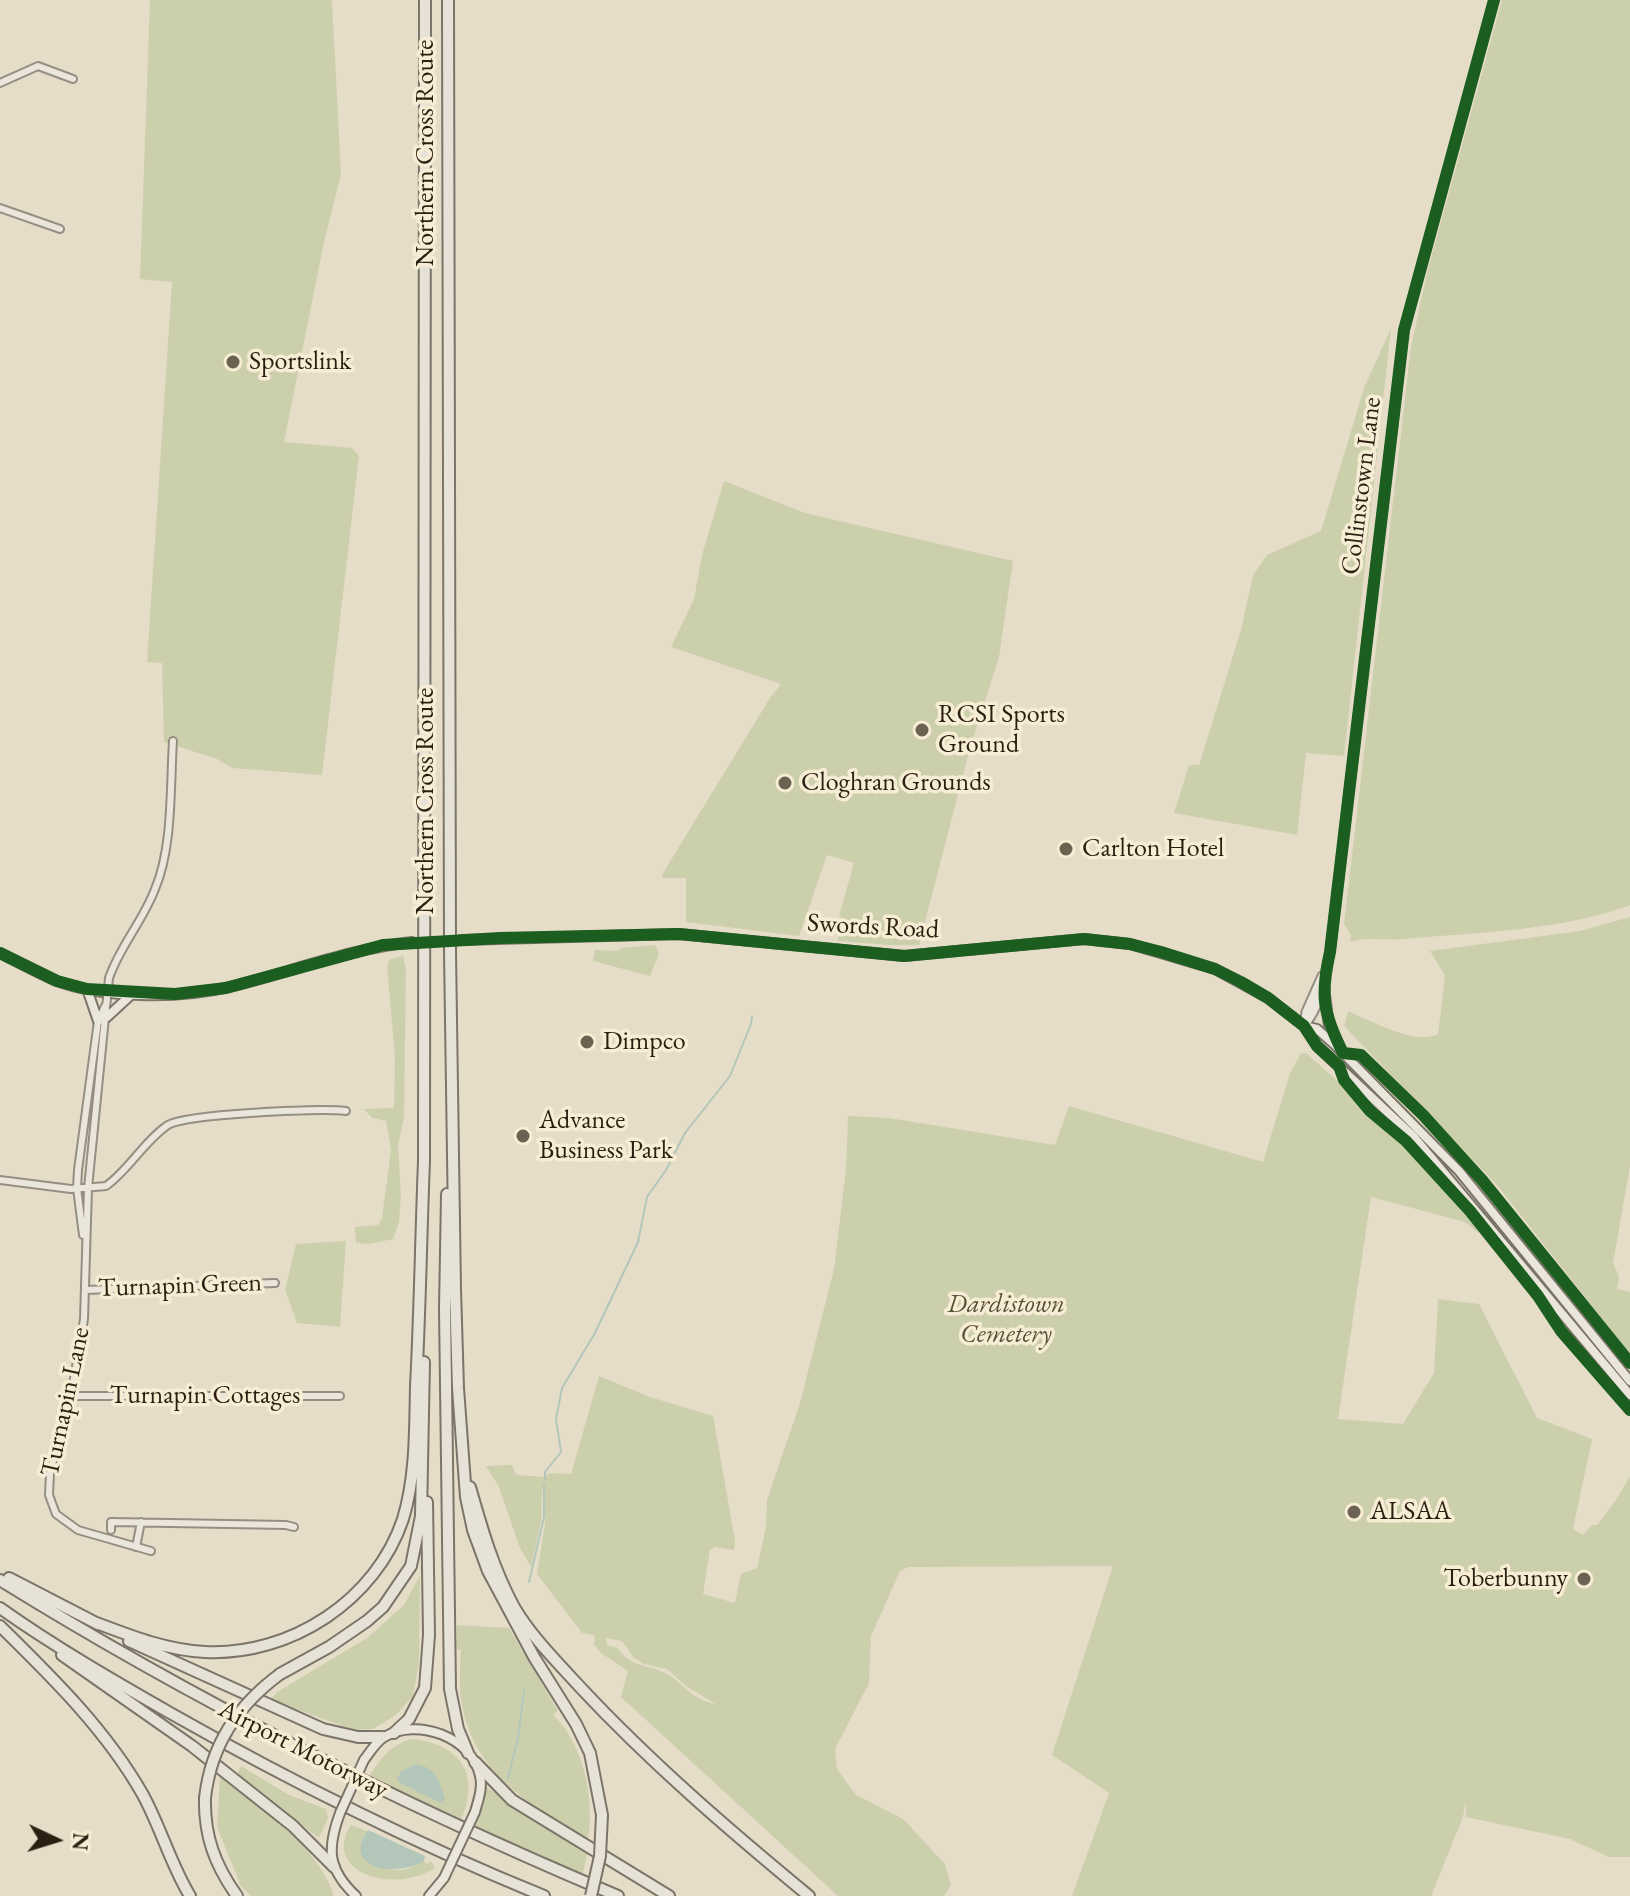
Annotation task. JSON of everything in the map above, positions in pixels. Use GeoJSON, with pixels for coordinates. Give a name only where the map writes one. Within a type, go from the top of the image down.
{"type":"FeatureCollection","features":[{"type":"Feature","properties":{"kind":"highway","name":"Northern Cross Route"},"geometry":{"type":"LineString","coordinates":[[94,1622],[161,1646],[204,1652],[253,1648],[297,1635],[360,1589],[382,1563],[403,1517],[412,1468],[424,1161],[425,0]]}},
{"type":"Feature","properties":{"kind":"highway","name":"Northern Cross Route"},"geometry":{"type":"LineString","coordinates":[[448,0],[450,952]]}},
{"type":"Feature","properties":{"kind":"highway"},"geometry":{"type":"LineString","coordinates":[[450,952],[456,1331],[469,1514],[488,1571],[586,1744],[594,1767],[602,1815],[600,1856],[591,1896]]}},
{"type":"Feature","properties":{"kind":"highway"},"geometry":{"type":"LineString","coordinates":[[450,952],[445,1309],[450,1689],[458,1729],[472,1758],[512,1800],[669,1896]]}},
{"type":"Feature","properties":{"kind":"highway"},"geometry":{"type":"LineString","coordinates":[[237,1896],[223,1876],[211,1849],[204,1817],[212,1760],[229,1725],[255,1694],[280,1674],[329,1647],[367,1621],[383,1607],[411,1566],[421,1516],[424,1439],[424,1161]]}},
{"type":"Feature","properties":{"kind":"highway"},"geometry":{"type":"LineString","coordinates":[[394,1733],[409,1719],[420,1702],[427,1670],[428,1514],[424,1439]]}},
{"type":"Feature","properties":{"kind":"highway"},"geometry":{"type":"LineString","coordinates":[[465,1470],[495,1568],[516,1609],[547,1651],[663,1773],[809,1896]]}},
{"type":"Feature","properties":{"kind":"highway"},"geometry":{"type":"LineString","coordinates":[[0,1574],[119,1636],[323,1729],[358,1737],[382,1737]]}},
{"type":"Feature","properties":{"kind":"highway","name":"Airport Motorway"},"geometry":{"type":"LineString","coordinates":[[0,1580],[130,1658],[269,1735],[448,1822],[618,1896]]}},
{"type":"Feature","properties":{"kind":"highway","name":"Airport Motorway"},"geometry":{"type":"LineString","coordinates":[[0,1608],[139,1695],[275,1771],[380,1823],[544,1896]]}},
{"type":"Feature","properties":{"kind":"highway"},"geometry":{"type":"LineString","coordinates":[[13,1617],[39,1639],[192,1746],[293,1826],[336,1873]]}},
{"type":"Feature","properties":{"kind":"highway"},"geometry":{"type":"LineString","coordinates":[[0,1626],[54,1680],[124,1765],[156,1821],[190,1896]]}},
{"type":"Feature","properties":{"kind":"main road","name":"Swords Road"},"geometry":{"type":"LineString","coordinates":[[461,940],[679,934],[904,956],[1059,940],[1107,941],[1161,952],[1215,969],[1268,998],[1304,1026],[1317,1046],[1414,1137],[1630,1395]]}},
{"type":"Feature","properties":{"kind":"main road"},"geometry":{"type":"LineString","coordinates":[[0,953],[57,981],[87,989],[175,994],[226,988],[351,953],[412,942]]}},
{"type":"Feature","properties":{"kind":"main road"},"geometry":{"type":"LineString","coordinates":[[1324,987],[1329,1026],[1343,1053]]}},
{"type":"Feature","properties":{"kind":"main road"},"geometry":{"type":"LineString","coordinates":[[87,989],[103,1019],[134,993]]}},
{"type":"Feature","properties":{"kind":"main road","name":"Swords Road"},"geometry":{"type":"LineString","coordinates":[[1304,1026],[1317,1029],[1425,1134],[1630,1381]]}},
{"type":"Feature","properties":{"kind":"main road"},"geometry":{"type":"LineString","coordinates":[[340,1896],[331,1840],[340,1813],[364,1760],[382,1737],[409,1729],[435,1732],[458,1744],[472,1758],[481,1782],[475,1812],[444,1878],[429,1896]]}},
{"type":"Feature","properties":{"kind":"main road"},"geometry":{"type":"LineString","coordinates":[[336,1873],[356,1896]]}},
{"type":"Feature","properties":{"kind":"street","name":"Collinstown Lane"},"geometry":{"type":"LineString","coordinates":[[1304,1026],[1312,1017],[1324,987],[1328,962],[1404,330],[1494,0]]}},
{"type":"Feature","properties":{"kind":"street"},"geometry":{"type":"LineString","coordinates":[[0,83],[38,66],[73,79]]}},
{"type":"Feature","properties":{"kind":"street"},"geometry":{"type":"LineString","coordinates":[[0,208],[60,229]]}},
{"type":"Feature","properties":{"kind":"street","name":"Turnapin Lane"},"geometry":{"type":"LineString","coordinates":[[85,1248],[77,1188],[107,991],[113,966],[136,928],[161,872],[166,844],[173,741]]}},
{"type":"Feature","properties":{"kind":"street","name":"Collinstown Lane"},"geometry":{"type":"LineString","coordinates":[[1304,1026],[1306,1012],[1328,962]]}},
{"type":"Feature","properties":{"kind":"street","name":"Turnapin Lane"},"geometry":{"type":"LineString","coordinates":[[103,1019],[88,1188],[84,1319],[70,1396],[48,1485],[51,1505],[56,1514],[78,1530],[151,1551]]}},
{"type":"Feature","properties":{"kind":"street"},"geometry":{"type":"LineString","coordinates":[[0,1180],[15,1184],[77,1188],[110,1184],[156,1135],[177,1121],[264,1113],[346,1111]]}},
{"type":"Feature","properties":{"kind":"street","name":"Turnapin Green"},"geometry":{"type":"LineString","coordinates":[[85,1290],[275,1283]]}},
{"type":"Feature","properties":{"kind":"street","name":"Turnapin Cottages"},"geometry":{"type":"LineString","coordinates":[[70,1396],[340,1396]]}},
{"type":"Feature","properties":{"kind":"street"},"geometry":{"type":"LineString","coordinates":[[111,1530],[111,1522],[294,1527]]}},
{"type":"Feature","properties":{"kind":"street"},"geometry":{"type":"LineString","coordinates":[[136,1547],[141,1522]]}},
{"type":"Feature","properties":{"kind":"green space","name":"Sportslink"},"geometry":{"type":"Polygon","coordinates":[[[150,0],[332,0],[341,174],[324,242],[284,442],[352,448],[359,456],[322,775],[232,768],[217,759],[164,742],[162,663],[147,662],[172,282],[140,279],[150,0]]]}},
{"type":"Feature","properties":{"kind":"green space"},"geometry":{"type":"Polygon","coordinates":[[[1502,0],[1630,0],[1630,905],[1604,914],[1548,925],[1350,942],[1351,935],[1344,924],[1411,347],[1427,273],[1502,0]]]}},
{"type":"Feature","properties":{"kind":"green space"},"geometry":{"type":"Polygon","coordinates":[[[1391,328],[1344,756],[1306,753],[1297,835],[1174,813],[1189,765],[1199,765],[1241,630],[1253,575],[1267,555],[1321,531],[1364,388],[1391,328]]]}},
{"type":"Feature","properties":{"kind":"green space","name":"RCSI Sports Ground"},"geometry":{"type":"Polygon","coordinates":[[[724,481],[805,513],[1013,561],[999,657],[970,748],[919,945],[838,941],[839,916],[854,863],[827,855],[799,936],[686,922],[686,878],[663,878],[674,855],[781,684],[671,647],[694,599],[702,555],[724,481]]]}},
{"type":"Feature","properties":{"kind":"green space"},"geometry":{"type":"Polygon","coordinates":[[[1630,917],[1630,1166],[1613,1263],[1619,1276],[1617,1289],[1630,1292],[1630,1354],[1497,1185],[1344,1026],[1348,1011],[1405,1034],[1428,1037],[1438,1034],[1445,976],[1430,951],[1580,931],[1630,917]]]}},
{"type":"Feature","properties":{"kind":"green space"},"geometry":{"type":"Polygon","coordinates":[[[655,945],[659,953],[650,976],[593,961],[595,950],[619,951],[620,948],[655,945]]]}},
{"type":"Feature","properties":{"kind":"green space"},"geometry":{"type":"Polygon","coordinates":[[[403,956],[406,969],[404,1118],[398,1145],[399,1222],[393,1239],[356,1243],[354,1218],[355,1227],[378,1225],[382,1218],[391,1150],[386,1121],[373,1118],[363,1109],[394,1108],[395,1057],[387,965],[390,959],[403,956]]]}},
{"type":"Feature","properties":{"kind":"green space","name":"Dardistown Cemetery"},"geometry":{"type":"Polygon","coordinates":[[[1301,1053],[1306,1053],[1400,1141],[1480,1230],[1478,1233],[1465,1222],[1371,1197],[1338,1419],[1403,1424],[1434,1373],[1438,1299],[1479,1304],[1537,1418],[1592,1439],[1573,1529],[1583,1535],[1592,1525],[1597,1525],[1630,1476],[1630,1857],[1609,1857],[1570,1839],[1466,1817],[1466,1800],[1463,1817],[1431,1896],[1072,1896],[1109,1793],[1052,1755],[1113,1566],[908,1567],[900,1571],[871,1636],[869,1683],[835,1749],[837,1769],[856,1795],[903,1819],[945,1864],[951,1885],[944,1896],[838,1896],[621,1697],[628,1671],[601,1653],[593,1643],[594,1635],[582,1633],[537,1574],[545,1524],[545,1486],[531,1567],[519,1546],[499,1487],[486,1466],[512,1465],[516,1475],[544,1477],[550,1473],[571,1474],[599,1376],[650,1397],[713,1416],[735,1540],[734,1550],[715,1547],[710,1550],[703,1594],[735,1603],[741,1574],[757,1568],[766,1527],[767,1500],[800,1403],[834,1269],[846,1169],[848,1116],[889,1118],[1055,1145],[1069,1106],[1263,1162],[1290,1073],[1301,1053]],[[606,1638],[607,1645],[618,1648],[628,1659],[667,1674],[694,1695],[716,1704],[686,1686],[667,1669],[644,1664],[634,1658],[622,1641],[606,1638]]]}},
{"type":"Feature","properties":{"kind":"green space"},"geometry":{"type":"Polygon","coordinates":[[[346,1241],[340,1327],[297,1323],[285,1290],[296,1244],[346,1241]]]}},
{"type":"Feature","properties":{"kind":"green space"},"geometry":{"type":"Polygon","coordinates":[[[420,1575],[419,1664],[413,1696],[396,1715],[373,1729],[354,1730],[270,1700],[277,1692],[367,1638],[404,1605],[420,1575]]]}},
{"type":"Feature","properties":{"kind":"green space"},"geometry":{"type":"Polygon","coordinates":[[[457,1625],[509,1628],[558,1711],[553,1715],[576,1748],[590,1804],[588,1842],[507,1784],[477,1748],[461,1699],[461,1650],[456,1649],[457,1625]]]}},
{"type":"Feature","properties":{"kind":"green space"},"geometry":{"type":"Polygon","coordinates":[[[411,1739],[444,1748],[463,1765],[469,1791],[460,1823],[369,1777],[386,1754],[411,1739]]]}},
{"type":"Feature","properties":{"kind":"green space"},"geometry":{"type":"Polygon","coordinates":[[[241,1766],[289,1795],[326,1809],[328,1818],[319,1838],[236,1775],[241,1766]]]}},
{"type":"Feature","properties":{"kind":"green space"},"geometry":{"type":"Polygon","coordinates":[[[220,1776],[301,1844],[326,1877],[334,1896],[251,1896],[241,1886],[217,1827],[220,1776]]]}},
{"type":"Feature","properties":{"kind":"green space"},"geometry":{"type":"Polygon","coordinates":[[[486,1787],[588,1851],[582,1877],[474,1829],[483,1807],[486,1787]]]}},
{"type":"Feature","properties":{"kind":"green space"},"geometry":{"type":"Polygon","coordinates":[[[351,1825],[367,1831],[363,1838],[363,1854],[379,1864],[399,1870],[431,1861],[435,1868],[399,1879],[381,1879],[365,1874],[353,1866],[345,1855],[344,1841],[351,1825]]]}},
{"type":"Feature","properties":{"kind":"shaded area"},"geometry":{"type":"Polygon","coordinates":[[[416,1764],[428,1768],[436,1776],[445,1799],[440,1803],[397,1779],[401,1771],[416,1764]]]}},
{"type":"Feature","properties":{"kind":"shaded area"},"geometry":{"type":"Polygon","coordinates":[[[368,1830],[425,1856],[424,1861],[399,1869],[375,1866],[366,1861],[361,1853],[361,1843],[368,1830]]]}},
{"type":"Feature","properties":{"kind":"waterway"},"geometry":{"type":"LineString","coordinates":[[545,1479],[545,1472],[561,1452],[556,1419],[562,1388],[595,1333],[638,1242],[647,1197],[666,1170],[685,1133],[730,1076],[752,1016]]}},
{"type":"Feature","properties":{"kind":"waterway"},"geometry":{"type":"LineString","coordinates":[[529,1582],[544,1517],[544,1484]]}},
{"type":"Feature","properties":{"kind":"waterway"},"geometry":{"type":"LineString","coordinates":[[508,1778],[518,1738],[524,1690]]}},
{"type":"Feature","properties":{"kind":"tunnel"},"geometry":{"type":"LineString","coordinates":[[412,942],[461,940]]}},
{"type":"Feature","properties":{"kind":"cycle path"},"geometry":{"type":"LineString","coordinates":[[1494,0],[1404,330],[1325,981],[1325,1004],[1343,1053],[1361,1055],[1423,1115],[1482,1180],[1630,1363]]}},
{"type":"Feature","properties":{"kind":"cycle path"},"geometry":{"type":"LineString","coordinates":[[0,953],[57,981],[87,989],[175,994],[226,988],[383,945],[500,938],[679,934],[904,956],[1084,939],[1130,944],[1161,952],[1215,969],[1241,982],[1304,1026],[1317,1046],[1339,1066],[1344,1080],[1370,1111],[1406,1141],[1470,1211],[1538,1296],[1561,1331],[1630,1410]]}},
{"type":"Feature","properties":{"kind":"place","name":"Sportslink"},"geometry":{"type":"Point","coordinates":[233,362]}},
{"type":"Feature","properties":{"kind":"place","name":"RCSI Sports Ground"},"geometry":{"type":"Point","coordinates":[922,730]}},
{"type":"Feature","properties":{"kind":"place","name":"Cloghran Grounds"},"geometry":{"type":"Point","coordinates":[785,783]}},
{"type":"Feature","properties":{"kind":"place","name":"Carlton Hotel"},"geometry":{"type":"Point","coordinates":[1066,849]}},
{"type":"Feature","properties":{"kind":"place","name":"Dimpco"},"geometry":{"type":"Point","coordinates":[587,1042]}},
{"type":"Feature","properties":{"kind":"place","name":"Advance Business Park"},"geometry":{"type":"Point","coordinates":[523,1136]}},
{"type":"Feature","properties":{"kind":"place","name":"ALSAA"},"geometry":{"type":"Point","coordinates":[1354,1512]}},
{"type":"Feature","properties":{"kind":"place","name":"Toberbunny"},"geometry":{"type":"Point","coordinates":[1584,1579]}}]}
